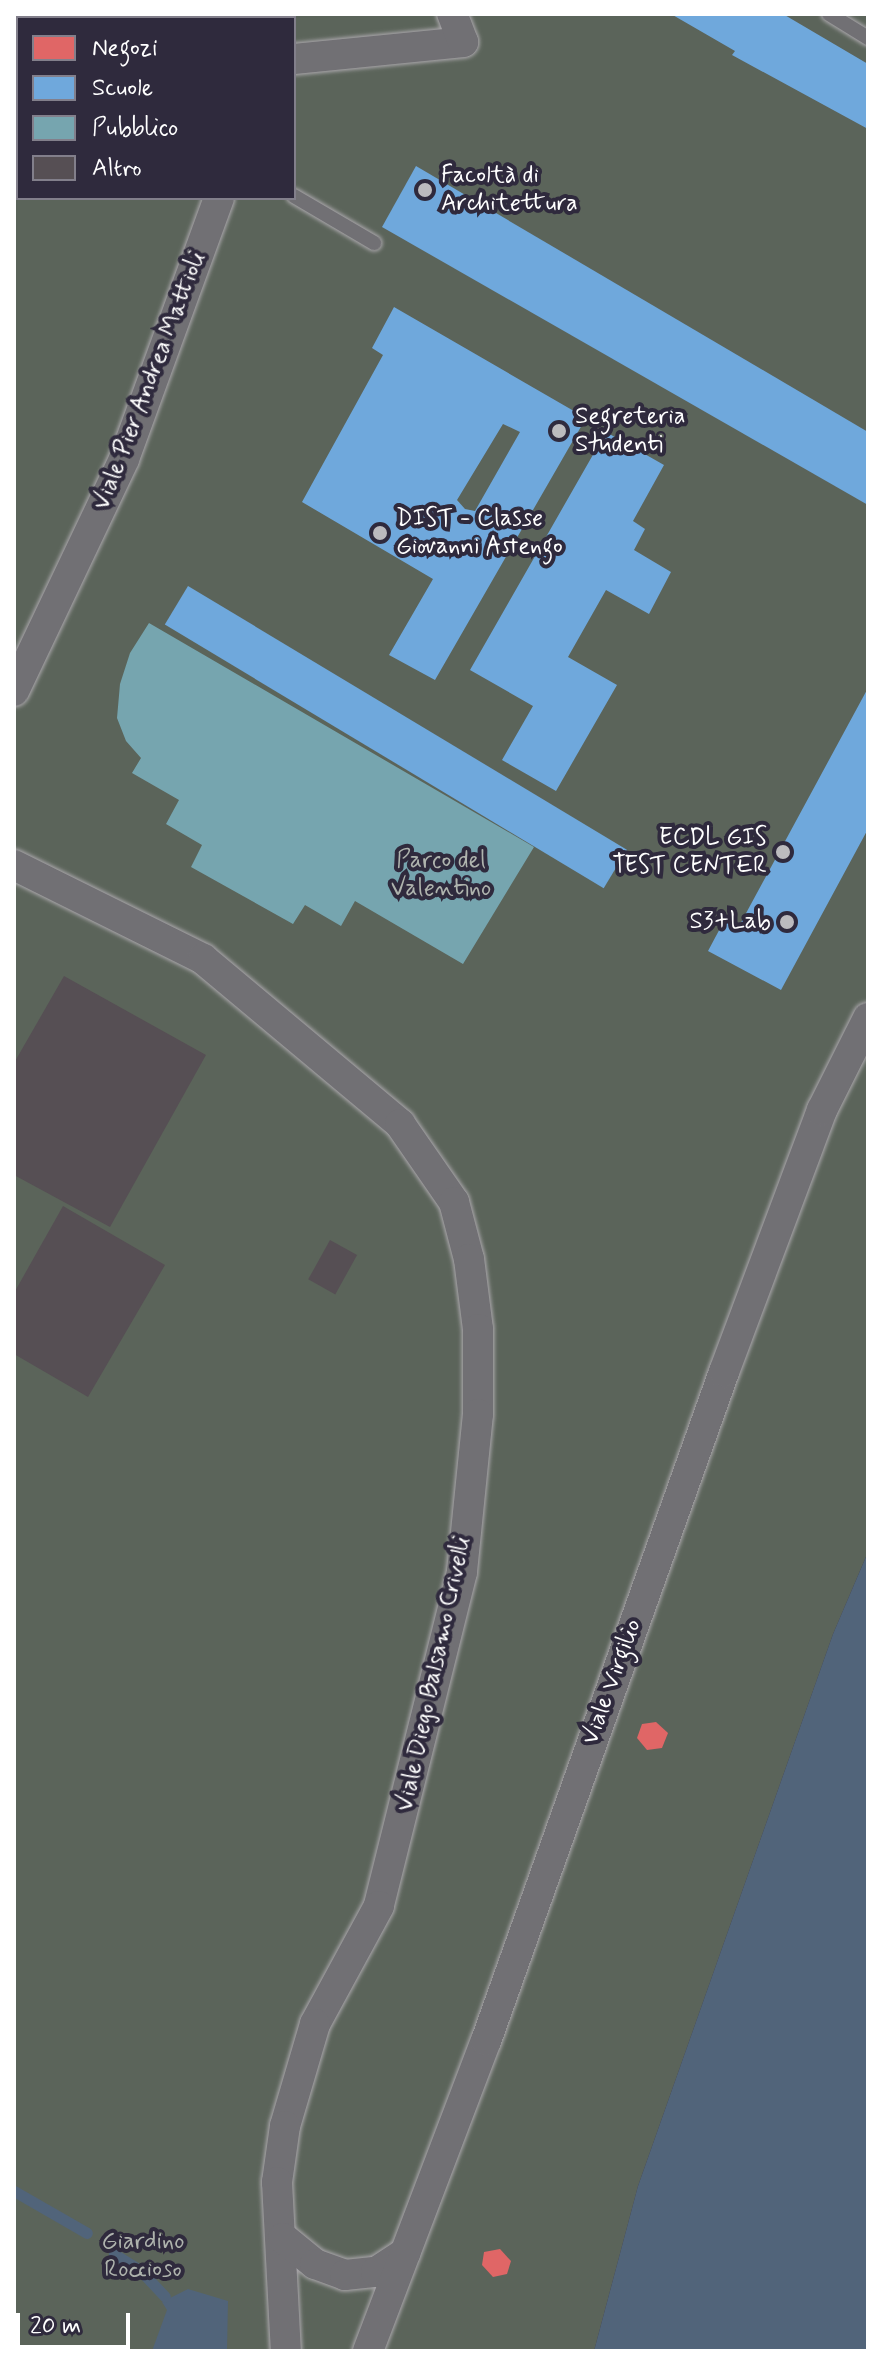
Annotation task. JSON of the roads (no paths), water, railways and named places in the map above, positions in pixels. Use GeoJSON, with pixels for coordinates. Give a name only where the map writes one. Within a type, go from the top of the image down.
{"type":"FeatureCollection","features":[{"type":"Feature","properties":{"kind":"street"},"geometry":{"type":"LineString","coordinates":[[296,59],[465,36]]}},
{"type":"Feature","properties":{"kind":"street","name":"Viale Pier Andrea Mattioli"},"geometry":{"type":"LineString","coordinates":[[14,691],[124,459],[218,200]]}},
{"type":"Feature","properties":{"kind":"street","name":"Viale Diego Balsamo Crivelli"},"geometry":{"type":"LineString","coordinates":[[14,865],[203,959],[400,1124],[454,1202],[469,1259],[478,1329],[478,1414],[462,1572],[379,1906],[315,2024],[285,2126],[277,2182],[283,2238],[286,2351]]}},
{"type":"Feature","properties":{"kind":"street","name":"Viale Virgilio"},"geometry":{"type":"LineString","coordinates":[[368,2351],[822,1110],[868,1018]]}},
{"type":"Feature","properties":{"kind":"street"},"geometry":{"type":"LineString","coordinates":[[283,2238],[315,2264],[345,2275],[376,2272],[405,2253]]}},
{"type":"Feature","properties":{"kind":"lane"},"geometry":{"type":"LineString","coordinates":[[829,14],[868,38]]}},
{"type":"Feature","properties":{"kind":"lane"},"geometry":{"type":"LineString","coordinates":[[296,197],[374,243]]}},
{"type":"Feature","properties":{"kind":"water"},"geometry":{"type":"Polygon","coordinates":[[[868,1552],[868,2351],[594,2351],[638,2186],[833,1634],[868,1552]]]}},
{"type":"Feature","properties":{"kind":"water"},"geometry":{"type":"Polygon","coordinates":[[[188,2289],[228,2301],[227,2351],[152,2351],[167,2310],[162,2302],[188,2289]]]}},
{"type":"Feature","properties":{"kind":"waterway"},"geometry":{"type":"LineString","coordinates":[[14,2191],[87,2233]]}},
{"type":"Feature","properties":{"kind":"waterway"},"geometry":{"type":"LineString","coordinates":[[114,2254],[141,2271],[165,2297]]}},
{"type":"Feature","properties":{"kind":"place","name":"Facoltà di Architettura"},"geometry":{"type":"Point","coordinates":[425,190]}},
{"type":"Feature","properties":{"kind":"place","name":"Segreteria Studenti"},"geometry":{"type":"Point","coordinates":[559,431]}},
{"type":"Feature","properties":{"kind":"place","name":"DIST - Classe Giovanni Astengo"},"geometry":{"type":"Point","coordinates":[380,533]}},
{"type":"Feature","properties":{"kind":"place","name":"ECDL GIS TEST CENTER"},"geometry":{"type":"Point","coordinates":[783,852]}},
{"type":"Feature","properties":{"kind":"place","name":"S3+Lab"},"geometry":{"type":"Point","coordinates":[787,922]}},
{"type":"Feature","properties":{"kind":"park label","name":"Parco del Valentino"},"geometry":{"type":"Point","coordinates":[441,875]}},
{"type":"Feature","properties":{"kind":"park label","name":"Giardino Roccioso"},"geometry":{"type":"Point","coordinates":[143,2256]}}]}
